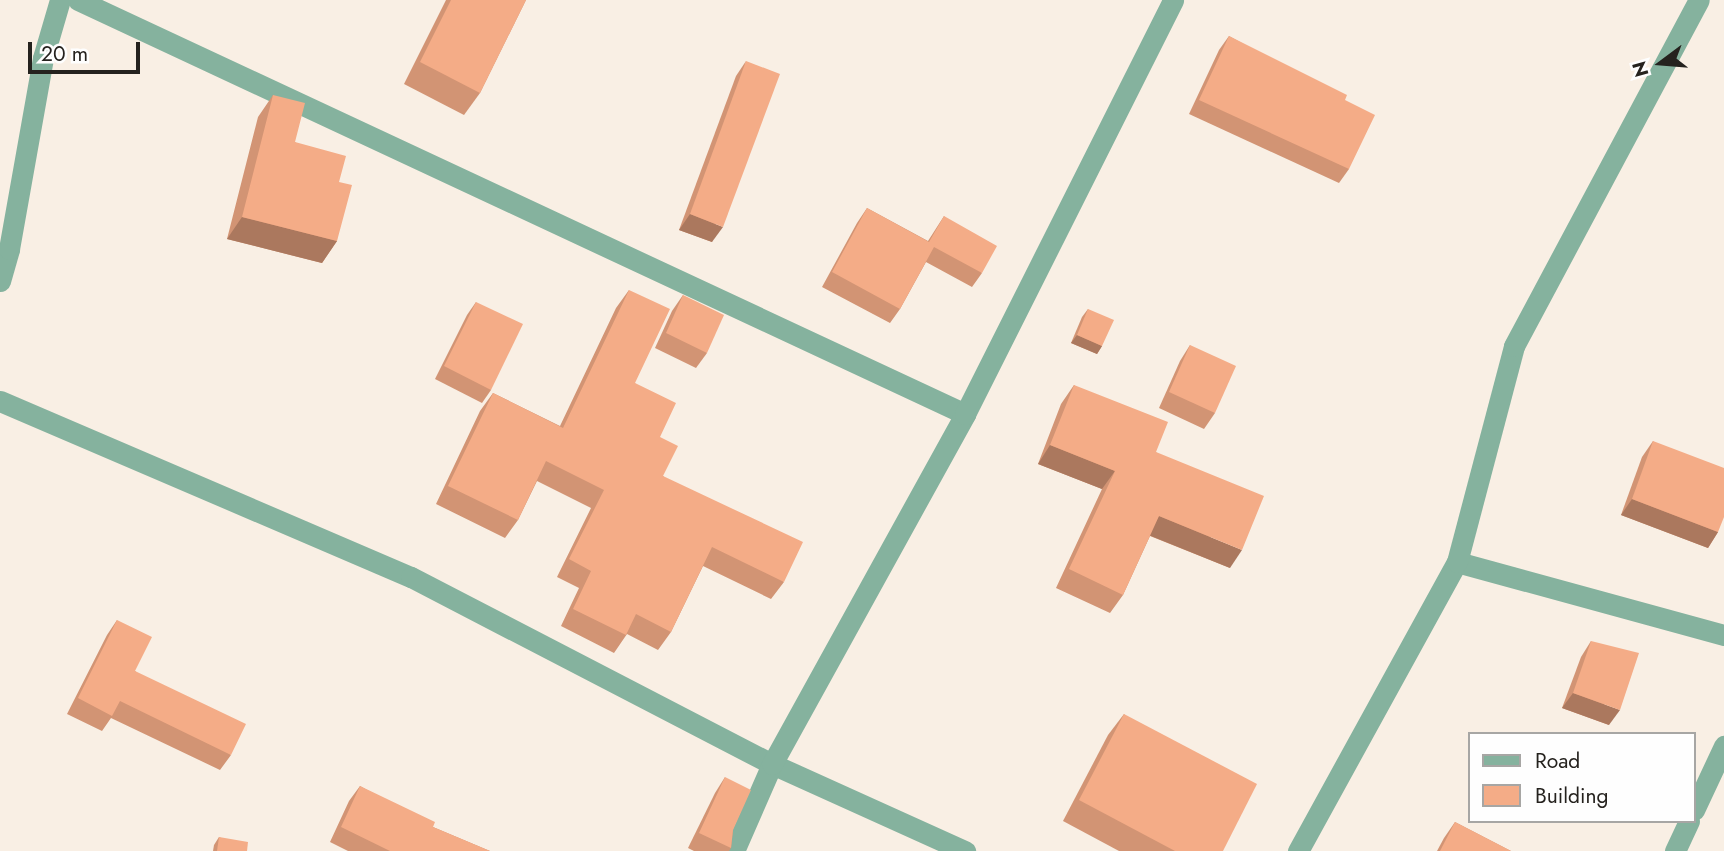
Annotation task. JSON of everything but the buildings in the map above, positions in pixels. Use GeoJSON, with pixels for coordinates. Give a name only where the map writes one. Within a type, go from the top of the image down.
{"type":"FeatureCollection","features":[{"type":"Feature","properties":{"kind":"street"},"geometry":{"type":"LineString","coordinates":[[0,281],[9,249],[43,58],[60,0]]}},
{"type":"Feature","properties":{"kind":"street"},"geometry":{"type":"LineString","coordinates":[[78,0],[965,414]]}},
{"type":"Feature","properties":{"kind":"street"},"geometry":{"type":"LineString","coordinates":[[734,851],[772,764],[965,414],[1173,0]]}},
{"type":"Feature","properties":{"kind":"street"},"geometry":{"type":"LineString","coordinates":[[1298,851],[1457,562],[1514,346],[1699,0]]}},
{"type":"Feature","properties":{"kind":"street"},"geometry":{"type":"LineString","coordinates":[[0,401],[411,577],[772,764],[965,851]]}},
{"type":"Feature","properties":{"kind":"street"},"geometry":{"type":"LineString","coordinates":[[1457,562],[1724,635]]}},
{"type":"Feature","properties":{"kind":"street"},"geometry":{"type":"LineString","coordinates":[[1696,806],[1724,746]]}},
{"type":"Feature","properties":{"kind":"street"},"geometry":{"type":"LineString","coordinates":[[1675,851],[1688,823]]}}]}
